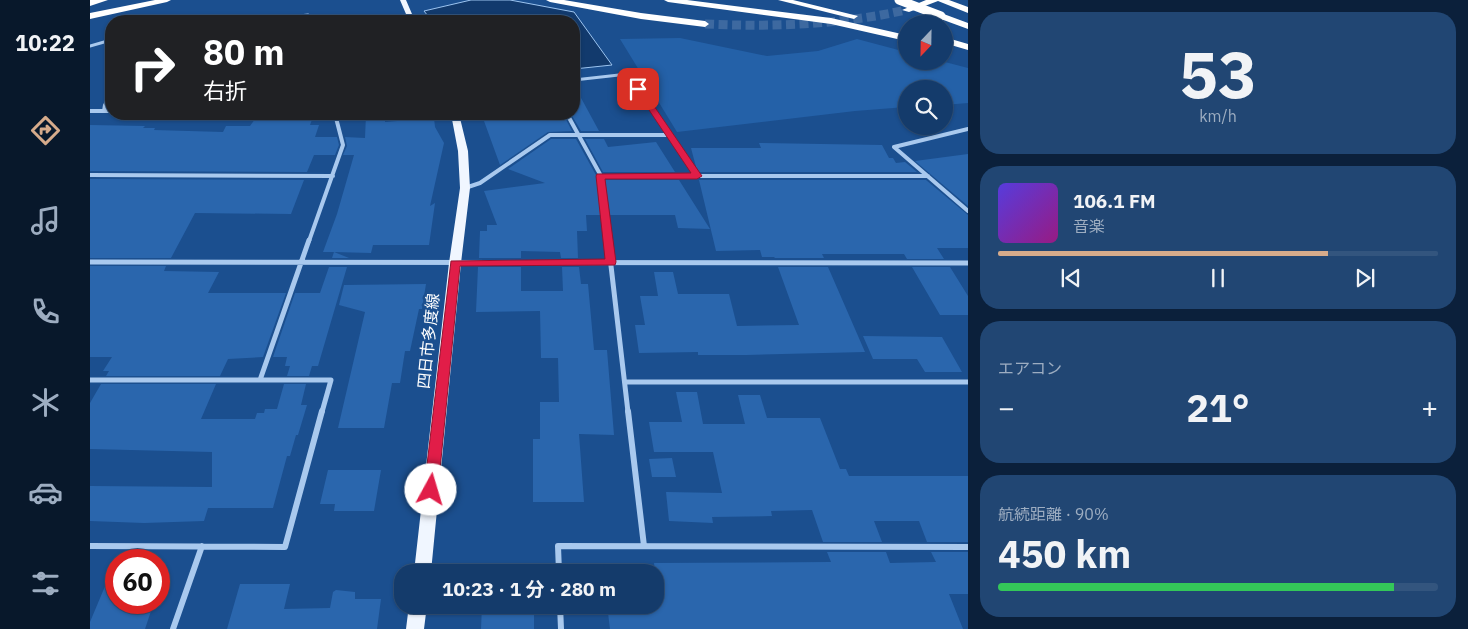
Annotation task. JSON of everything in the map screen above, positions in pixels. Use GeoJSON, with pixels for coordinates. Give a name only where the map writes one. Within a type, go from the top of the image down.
{"type":"FeatureCollection","features":[{"type":"Feature","properties":{"kind":"highway"},"geometry":{"type":"LineString","coordinates":[[90,3],[104,0]]}},
{"type":"Feature","properties":{"kind":"highway"},"geometry":{"type":"LineString","coordinates":[[90,16],[167,0]]}},
{"type":"Feature","properties":{"kind":"highway"},"geometry":{"type":"LineString","coordinates":[[550,0],[615,12],[705,24]]}},
{"type":"Feature","properties":{"kind":"highway"},"geometry":{"type":"LineString","coordinates":[[668,0],[815,18],[898,36]]}},
{"type":"Feature","properties":{"kind":"highway"},"geometry":{"type":"LineString","coordinates":[[782,0],[866,19]]}},
{"type":"Feature","properties":{"kind":"highway"},"geometry":{"type":"LineString","coordinates":[[899,0],[968,26]]}},
{"type":"Feature","properties":{"kind":"highway"},"geometry":{"type":"LineString","coordinates":[[906,10],[934,0]]}},
{"type":"Feature","properties":{"kind":"highway"},"geometry":{"type":"LineString","coordinates":[[941,0],[966,9]]}},
{"type":"Feature","properties":{"kind":"highway"},"geometry":{"type":"LineString","coordinates":[[882,23],[898,27]]}},
{"type":"Feature","properties":{"kind":"highway"},"geometry":{"type":"LineString","coordinates":[[953,43],[968,47]]}},
{"type":"Feature","properties":{"kind":"highway"},"geometry":{"type":"LineString","coordinates":[[953,51],[968,55]]}},
{"type":"Feature","properties":{"kind":"main road"},"geometry":{"type":"LineString","coordinates":[[403,0],[409,15]]}},
{"type":"Feature","properties":{"kind":"main road","name":"四日市多度線"},"geometry":{"type":"LineString","coordinates":[[423,564],[455,263],[465,188],[463,151],[456,120]]}},
{"type":"Feature","properties":{"kind":"main road"},"geometry":{"type":"LineString","coordinates":[[415,629],[417,614]]}},
{"type":"Feature","properties":{"kind":"street"},"geometry":{"type":"LineString","coordinates":[[90,46],[105,42]]}},
{"type":"Feature","properties":{"kind":"street"},"geometry":{"type":"LineString","coordinates":[[580,79],[628,74],[697,176]]}},
{"type":"Feature","properties":{"kind":"street"},"geometry":{"type":"LineString","coordinates":[[90,110],[104,111],[105,104]]}},
{"type":"Feature","properties":{"kind":"street"},"geometry":{"type":"LineString","coordinates":[[260,380],[343,145],[337,120]]}},
{"type":"Feature","properties":{"kind":"street"},"geometry":{"type":"LineString","coordinates":[[570,120],[600,176],[644,546]]}},
{"type":"Feature","properties":{"kind":"street"},"geometry":{"type":"LineString","coordinates":[[968,129],[894,147],[968,211]]}},
{"type":"Feature","properties":{"kind":"street"},"geometry":{"type":"LineString","coordinates":[[465,188],[480,183],[550,136],[670,135]]}},
{"type":"Feature","properties":{"kind":"street"},"geometry":{"type":"LineString","coordinates":[[90,175],[333,176]]}},
{"type":"Feature","properties":{"kind":"street"},"geometry":{"type":"LineString","coordinates":[[600,176],[928,176]]}},
{"type":"Feature","properties":{"kind":"street"},"geometry":{"type":"LineString","coordinates":[[90,262],[968,263]]}},
{"type":"Feature","properties":{"kind":"street"},"geometry":{"type":"LineString","coordinates":[[90,380],[331,380],[284,546],[90,546]]}},
{"type":"Feature","properties":{"kind":"street"},"geometry":{"type":"LineString","coordinates":[[625,382],[968,382]]}},
{"type":"Feature","properties":{"kind":"street"},"geometry":{"type":"LineString","coordinates":[[174,629],[202,546]]}},
{"type":"Feature","properties":{"kind":"street"},"geometry":{"type":"LineString","coordinates":[[559,564],[558,546],[968,547]]}},
{"type":"Feature","properties":{"kind":"street"},"geometry":{"type":"LineString","coordinates":[[560,614],[561,629]]}},
{"type":"Feature","properties":{"kind":"shaded area"},"geometry":{"type":"Polygon","coordinates":[[[471,0],[510,0],[574,12],[576,15],[427,15],[424,11],[471,0]]]}},
{"type":"Feature","properties":{"kind":"shaded area"},"geometry":{"type":"Polygon","coordinates":[[[580,20],[612,65],[580,68],[580,20]]]}},
{"type":"Feature","properties":{"kind":"shaded area"},"geometry":{"type":"Polygon","coordinates":[[[680,38],[767,56],[818,51],[857,39],[898,50],[898,70],[953,70],[953,64],[968,68],[968,103],[953,104],[953,80],[898,80],[898,108],[677,132],[620,39],[680,38]]]}},
{"type":"Feature","properties":{"kind":"building"},"geometry":{"type":"Polygon","coordinates":[[[580,96],[599,131],[581,131],[575,120],[580,120],[580,96]]]}},
{"type":"Feature","properties":{"kind":"building"},"geometry":{"type":"Polygon","coordinates":[[[254,120],[312,120],[310,125],[319,125],[315,137],[337,137],[339,145],[335,155],[314,155],[307,172],[90,171],[90,125],[145,126],[143,128],[155,128],[154,130],[223,132],[226,126],[250,126],[254,120]]]}},
{"type":"Feature","properties":{"kind":"building"},"geometry":{"type":"Polygon","coordinates":[[[366,120],[385,120],[385,122],[434,120],[435,127],[444,143],[430,206],[435,203],[429,245],[373,245],[371,253],[323,252],[337,214],[354,155],[343,155],[347,146],[345,137],[365,138],[366,120]]]}},
{"type":"Feature","properties":{"kind":"building"},"geometry":{"type":"Polygon","coordinates":[[[566,120],[572,131],[548,132],[500,165],[484,121],[566,120]]]}},
{"type":"Feature","properties":{"kind":"building"},"geometry":{"type":"Polygon","coordinates":[[[551,139],[576,139],[597,177],[602,215],[586,215],[587,231],[577,231],[578,258],[561,258],[560,252],[521,251],[521,258],[479,258],[480,231],[487,231],[487,225],[497,225],[484,191],[545,183],[508,169],[551,139]]]}},
{"type":"Feature","properties":{"kind":"building"},"geometry":{"type":"Polygon","coordinates":[[[585,139],[604,139],[608,147],[656,142],[675,172],[603,172],[585,139]]]}},
{"type":"Feature","properties":{"kind":"building"},"geometry":{"type":"Polygon","coordinates":[[[759,143],[882,145],[889,158],[893,158],[896,163],[905,162],[917,172],[699,172],[691,148],[761,148],[759,143]]]}},
{"type":"Feature","properties":{"kind":"building"},"geometry":{"type":"Polygon","coordinates":[[[968,154],[968,206],[915,161],[968,154]]]}},
{"type":"Feature","properties":{"kind":"building"},"geometry":{"type":"Polygon","coordinates":[[[90,179],[304,180],[291,214],[195,213],[171,258],[90,258],[90,179]]]}},
{"type":"Feature","properties":{"kind":"building"},"geometry":{"type":"Polygon","coordinates":[[[605,180],[679,180],[710,229],[678,228],[675,215],[610,215],[605,180]]]}},
{"type":"Feature","properties":{"kind":"building"},"geometry":{"type":"Polygon","coordinates":[[[699,180],[926,180],[968,215],[968,248],[937,248],[944,259],[907,259],[904,254],[822,254],[824,258],[775,258],[762,257],[760,250],[716,251],[699,180]]]}},
{"type":"Feature","properties":{"kind":"building"},"geometry":{"type":"Polygon","coordinates":[[[334,252],[349,258],[332,258],[334,252]]]}},
{"type":"Feature","properties":{"kind":"building"},"geometry":{"type":"Polygon","coordinates":[[[90,266],[166,266],[164,271],[219,272],[208,293],[286,293],[263,357],[228,359],[220,376],[106,376],[109,371],[103,371],[112,357],[90,357],[90,266]]]}},
{"type":"Feature","properties":{"kind":"building"},"geometry":{"type":"Polygon","coordinates":[[[329,267],[347,267],[318,366],[312,366],[309,376],[287,376],[290,366],[285,366],[287,357],[273,357],[295,293],[320,293],[329,267]]]}},
{"type":"Feature","properties":{"kind":"building"},"geometry":{"type":"Polygon","coordinates":[[[478,267],[521,267],[521,291],[563,291],[562,267],[579,267],[581,284],[588,284],[594,350],[607,350],[614,435],[579,434],[584,502],[533,502],[533,439],[540,439],[540,402],[559,402],[558,358],[541,358],[540,311],[476,312],[478,267]]]}},
{"type":"Feature","properties":{"kind":"building"},"geometry":{"type":"Polygon","coordinates":[[[778,267],[828,267],[865,352],[746,355],[698,355],[698,352],[639,353],[635,325],[645,325],[640,296],[658,296],[654,272],[673,272],[678,294],[729,294],[737,326],[799,325],[778,267]]]}},
{"type":"Feature","properties":{"kind":"building"},"geometry":{"type":"Polygon","coordinates":[[[912,267],[950,267],[968,296],[968,315],[940,315],[912,267]]]}},
{"type":"Feature","properties":{"kind":"building"},"geometry":{"type":"Polygon","coordinates":[[[426,284],[422,309],[419,309],[410,351],[405,351],[400,383],[392,383],[384,428],[338,428],[365,312],[339,305],[344,285],[426,284]]]}},
{"type":"Feature","properties":{"kind":"building"},"geometry":{"type":"Polygon","coordinates":[[[863,336],[942,337],[962,372],[925,372],[917,359],[873,359],[863,336]]]}},
{"type":"Feature","properties":{"kind":"building"},"geometry":{"type":"Polygon","coordinates":[[[101,384],[216,384],[201,419],[255,419],[257,413],[264,413],[265,409],[277,409],[284,384],[306,384],[301,405],[307,405],[290,456],[287,456],[273,508],[208,508],[204,521],[144,523],[90,521],[90,486],[212,487],[212,452],[90,449],[90,403],[101,384]]]}},
{"type":"Feature","properties":{"kind":"building"},"geometry":{"type":"Polygon","coordinates":[[[676,392],[697,392],[703,424],[745,424],[738,395],[760,395],[767,418],[820,418],[840,469],[846,469],[849,476],[968,476],[968,542],[927,542],[919,521],[874,521],[882,542],[823,542],[812,510],[771,511],[772,516],[712,517],[713,523],[669,521],[666,492],[722,493],[713,452],[654,452],[649,422],[682,422],[676,392]]]}},
{"type":"Feature","properties":{"kind":"building"},"geometry":{"type":"Polygon","coordinates":[[[672,458],[676,477],[652,477],[649,459],[672,458]]]}},
{"type":"Feature","properties":{"kind":"building"},"geometry":{"type":"Polygon","coordinates":[[[328,470],[381,470],[374,511],[334,511],[335,504],[320,504],[328,470]]]}},
{"type":"Feature","properties":{"kind":"building"},"geometry":{"type":"Polygon","coordinates":[[[827,552],[886,552],[890,563],[936,562],[931,552],[968,552],[968,594],[949,594],[963,629],[610,629],[608,614],[664,614],[664,564],[654,563],[831,562],[827,552]]]}},
{"type":"Feature","properties":{"kind":"building"},"geometry":{"type":"Polygon","coordinates":[[[240,584],[290,584],[284,609],[330,608],[333,592],[336,590],[355,592],[355,599],[381,599],[377,629],[227,629],[240,584]]]}},
{"type":"Feature","properties":{"kind":"building"},"geometry":{"type":"Polygon","coordinates":[[[105,586],[105,614],[150,614],[145,629],[90,629],[90,622],[105,586]]]}},
{"type":"Feature","properties":{"kind":"building"},"geometry":{"type":"Polygon","coordinates":[[[482,614],[534,614],[534,629],[481,629],[482,614]]]}},
{"type":"Feature","properties":{"kind":"tunnel"},"geometry":{"type":"LineString","coordinates":[[705,24],[806,24],[856,19],[906,10]]}},
{"type":"Feature","properties":{"kind":"route"},"geometry":{"type":"LineString","coordinates":[[431,490],[455,263],[611,262],[600,176],[697,176],[638,89]]}}]}
